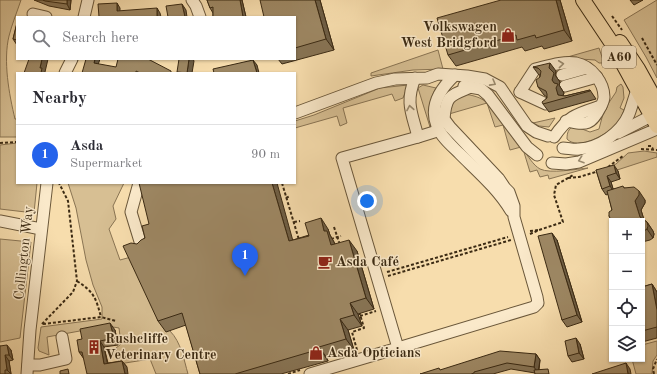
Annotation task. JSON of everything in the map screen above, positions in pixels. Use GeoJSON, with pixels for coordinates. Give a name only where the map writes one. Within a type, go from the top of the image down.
{"type":"FeatureCollection","features":[{"type":"Feature","properties":{"kind":"main road","name":"A60"},"geometry":{"type":"LineString","coordinates":[[583,0],[611,42],[637,90],[656,114]]}},
{"type":"Feature","properties":{"kind":"main road","name":"A60"},"geometry":{"type":"LineString","coordinates":[[593,0],[638,69],[656,114]]}},
{"type":"Feature","properties":{"kind":"street"},"geometry":{"type":"LineString","coordinates":[[84,16],[88,0]]}},
{"type":"Feature","properties":{"kind":"street"},"geometry":{"type":"LineString","coordinates":[[192,0],[200,16]]}},
{"type":"Feature","properties":{"kind":"street"},"geometry":{"type":"LineString","coordinates":[[33,14],[42,16]]}},
{"type":"Feature","properties":{"kind":"street"},"geometry":{"type":"LineString","coordinates":[[66,72],[72,60]]}},
{"type":"Feature","properties":{"kind":"street"},"geometry":{"type":"LineString","coordinates":[[520,92],[535,69],[559,64],[575,63],[587,68],[597,77],[602,89],[604,98],[592,121],[588,124],[581,125],[566,121],[551,137],[543,138],[537,145],[537,155]]}},
{"type":"Feature","properties":{"kind":"street"},"geometry":{"type":"LineString","coordinates":[[562,75],[587,68]]}},
{"type":"Feature","properties":{"kind":"street"},"geometry":{"type":"LineString","coordinates":[[296,112],[376,83],[395,79],[428,78],[438,74],[485,79],[500,87],[527,126],[536,132],[558,139],[563,148],[563,153],[561,158],[552,164]]}},
{"type":"Feature","properties":{"kind":"street"},"geometry":{"type":"LineString","coordinates":[[455,75],[445,84],[438,95],[435,104],[435,116],[438,129],[443,137],[479,166],[499,179],[509,192],[514,206],[514,217]]}},
{"type":"Feature","properties":{"kind":"street"},"geometry":{"type":"LineString","coordinates":[[566,86],[597,77]]}},
{"type":"Feature","properties":{"kind":"street"},"geometry":{"type":"LineString","coordinates":[[415,78],[410,94],[409,105],[422,136]]}},
{"type":"Feature","properties":{"kind":"street"},"geometry":{"type":"LineString","coordinates":[[428,78],[435,83],[481,89],[488,95],[527,147],[543,162],[552,164],[580,162],[637,144],[655,144]]}},
{"type":"Feature","properties":{"kind":"street"},"geometry":{"type":"LineString","coordinates":[[512,126],[513,119],[505,105],[509,99],[540,82]]}},
{"type":"Feature","properties":{"kind":"street"},"geometry":{"type":"LineString","coordinates":[[307,372],[398,348],[534,307],[538,304],[514,217],[463,141],[444,119],[445,104],[453,95],[471,87]]}},
{"type":"Feature","properties":{"kind":"street"},"geometry":{"type":"LineString","coordinates":[[590,92],[602,89]]}},
{"type":"Feature","properties":{"kind":"street"},"geometry":{"type":"LineString","coordinates":[[612,136],[622,126],[629,115],[637,90]]}},
{"type":"Feature","properties":{"kind":"street"},"geometry":{"type":"LineString","coordinates":[[520,92],[545,98]]}},
{"type":"Feature","properties":{"kind":"street"},"geometry":{"type":"LineString","coordinates":[[563,148],[586,148],[606,140],[656,114]]}},
{"type":"Feature","properties":{"kind":"street"},"geometry":{"type":"LineString","coordinates":[[398,348],[342,158],[422,136],[438,129]]}},
{"type":"Feature","properties":{"kind":"street"},"geometry":{"type":"LineString","coordinates":[[637,144],[657,129]]}},
{"type":"Feature","properties":{"kind":"street","name":"Collington Way"},"geometry":{"type":"LineString","coordinates":[[28,370],[30,330],[47,184]]}},
{"type":"Feature","properties":{"kind":"street"},"geometry":{"type":"LineString","coordinates":[[139,184],[131,212],[142,248]]}},
{"type":"Feature","properties":{"kind":"street"},"geometry":{"type":"LineString","coordinates":[[0,221],[41,229]]}},
{"type":"Feature","properties":{"kind":"street"},"geometry":{"type":"LineString","coordinates":[[28,370],[40,365],[66,359],[62,337]]}},
{"type":"Feature","properties":{"kind":"path"},"geometry":{"type":"LineString","coordinates":[[642,38],[657,65]]}},
{"type":"Feature","properties":{"kind":"path"},"geometry":{"type":"LineString","coordinates":[[0,143],[16,142]]}},
{"type":"Feature","properties":{"kind":"path"},"geometry":{"type":"LineString","coordinates":[[637,144],[655,144],[657,150]]}},
{"type":"Feature","properties":{"kind":"path"},"geometry":{"type":"LineString","coordinates":[[608,167],[626,154]]}},
{"type":"Feature","properties":{"kind":"path"},"geometry":{"type":"LineString","coordinates":[[377,277],[520,236],[533,230],[539,230],[563,222],[554,195],[556,185],[566,178],[579,177],[602,170]]}},
{"type":"Feature","properties":{"kind":"path"},"geometry":{"type":"LineString","coordinates":[[60,184],[68,201],[77,281],[73,292],[41,324],[101,317],[116,321]]}},
{"type":"Feature","properties":{"kind":"path"},"geometry":{"type":"LineString","coordinates":[[282,184],[300,241]]}},
{"type":"Feature","properties":{"kind":"path"},"geometry":{"type":"LineString","coordinates":[[286,198],[290,196]]}},
{"type":"Feature","properties":{"kind":"path"},"geometry":{"type":"LineString","coordinates":[[294,222],[300,220]]}},
{"type":"Feature","properties":{"kind":"path"},"geometry":{"type":"LineString","coordinates":[[334,227],[340,245]]}},
{"type":"Feature","properties":{"kind":"path"},"geometry":{"type":"LineString","coordinates":[[330,240],[341,236]]}},
{"type":"Feature","properties":{"kind":"path"},"geometry":{"type":"LineString","coordinates":[[77,281],[93,294],[98,304],[101,317]]}},
{"type":"Feature","properties":{"kind":"path"},"geometry":{"type":"LineString","coordinates":[[358,310],[364,328],[352,332],[358,354]]}},
{"type":"Feature","properties":{"kind":"path"},"geometry":{"type":"LineString","coordinates":[[360,316],[376,311]]}},
{"type":"Feature","properties":{"kind":"path"},"geometry":{"type":"LineString","coordinates":[[654,374],[653,369],[657,359]]}},
{"type":"Feature","properties":{"kind":"path"},"geometry":{"type":"LineString","coordinates":[[288,374],[307,372]]}},
{"type":"Feature","properties":{"kind":"shaded area"},"geometry":{"type":"Polygon","coordinates":[[[0,0],[21,0],[13,22],[7,46],[9,88],[16,119],[16,137],[0,137],[0,0]]]}},
{"type":"Feature","properties":{"kind":"shaded area"},"geometry":{"type":"Polygon","coordinates":[[[657,0],[657,78],[624,20],[657,0]]]}},
{"type":"Feature","properties":{"kind":"shaded area"},"geometry":{"type":"Polygon","coordinates":[[[599,48],[604,63],[599,63],[595,60],[564,58],[599,48]]]}},
{"type":"Feature","properties":{"kind":"shaded area"},"geometry":{"type":"Polygon","coordinates":[[[438,50],[443,69],[413,70],[371,76],[371,73],[438,50]]]}},
{"type":"Feature","properties":{"kind":"shaded area"},"geometry":{"type":"Polygon","coordinates":[[[621,84],[623,87],[624,98],[620,108],[624,110],[617,124],[593,140],[578,143],[567,139],[568,131],[574,126],[590,132],[599,129],[604,110],[616,92],[617,87],[621,84]]]}},
{"type":"Feature","properties":{"kind":"shaded area"},"geometry":{"type":"Polygon","coordinates":[[[408,85],[403,98],[395,101],[392,94],[343,108],[347,123],[340,126],[337,116],[296,128],[296,121],[314,115],[380,88],[408,85]]]}},
{"type":"Feature","properties":{"kind":"shaded area"},"geometry":{"type":"Polygon","coordinates":[[[423,85],[436,88],[431,100],[432,118],[430,127],[418,88],[423,85]]]}},
{"type":"Feature","properties":{"kind":"shaded area"},"geometry":{"type":"Polygon","coordinates":[[[463,94],[482,99],[487,103],[449,114],[452,122],[448,121],[448,108],[455,99],[463,94]]]}},
{"type":"Feature","properties":{"kind":"shaded area"},"geometry":{"type":"Polygon","coordinates":[[[487,103],[521,147],[510,150],[503,125],[495,127],[487,103]]]}},
{"type":"Feature","properties":{"kind":"shaded area"},"geometry":{"type":"Polygon","coordinates":[[[555,118],[549,127],[539,126],[533,123],[555,118]]]}},
{"type":"Feature","properties":{"kind":"shaded area"},"geometry":{"type":"Polygon","coordinates":[[[16,143],[16,184],[37,184],[34,213],[0,209],[0,145],[16,143]]]}},
{"type":"Feature","properties":{"kind":"shaded area"},"geometry":{"type":"Polygon","coordinates":[[[523,149],[535,165],[540,169],[557,171],[588,168],[549,179],[548,175],[540,177],[537,170],[530,172],[523,149]]]}},
{"type":"Feature","properties":{"kind":"shaded area"},"geometry":{"type":"Polygon","coordinates":[[[644,151],[657,153],[657,157],[608,173],[606,168],[616,164],[628,153],[644,151]]]}},
{"type":"Feature","properties":{"kind":"shaded area"},"geometry":{"type":"Polygon","coordinates":[[[68,184],[124,184],[113,206],[116,219],[109,229],[120,260],[131,257],[170,331],[177,340],[182,351],[188,374],[156,374],[150,359],[119,364],[116,348],[121,344],[119,328],[107,326],[47,337],[49,355],[39,351],[38,348],[41,327],[102,319],[102,307],[93,285],[86,260],[76,208],[68,184]]]}},
{"type":"Feature","properties":{"kind":"shaded area"},"geometry":{"type":"Polygon","coordinates":[[[0,239],[31,242],[20,338],[0,342],[0,239]]]}},
{"type":"Feature","properties":{"kind":"shaded area"},"geometry":{"type":"Polygon","coordinates":[[[657,341],[657,355],[653,361],[652,374],[636,374],[633,362],[645,362],[645,344],[657,341]]]}},
{"type":"Feature","properties":{"kind":"building"},"geometry":{"type":"Polygon","coordinates":[[[43,0],[67,0],[67,4],[45,1],[43,0]]]}},
{"type":"Feature","properties":{"kind":"building"},"geometry":{"type":"Polygon","coordinates":[[[207,0],[240,0],[243,16],[213,16],[213,7],[210,8],[207,0]]]}},
{"type":"Feature","properties":{"kind":"building"},"geometry":{"type":"Polygon","coordinates":[[[260,0],[315,0],[326,39],[296,48],[296,16],[264,16],[260,0]]]}},
{"type":"Feature","properties":{"kind":"building","name":"Volkswagen West Bridgford"},"geometry":{"type":"Polygon","coordinates":[[[501,0],[556,0],[564,30],[536,38],[535,35],[517,40],[516,35],[448,55],[437,18],[501,0]]]}},
{"type":"Feature","properties":{"kind":"building"},"geometry":{"type":"Polygon","coordinates":[[[117,3],[117,11],[157,8],[157,16],[99,16],[98,4],[117,3]]]}},
{"type":"Feature","properties":{"kind":"building"},"geometry":{"type":"Polygon","coordinates":[[[182,4],[185,16],[168,16],[166,6],[182,4]]]}},
{"type":"Feature","properties":{"kind":"building"},"geometry":{"type":"Polygon","coordinates":[[[16,27],[16,40],[13,39],[16,27]]]}},
{"type":"Feature","properties":{"kind":"building"},"geometry":{"type":"Polygon","coordinates":[[[29,60],[42,60],[40,68],[42,68],[41,72],[24,72],[29,60]]]}},
{"type":"Feature","properties":{"kind":"building"},"geometry":{"type":"Polygon","coordinates":[[[86,60],[95,60],[94,63],[116,67],[118,60],[150,60],[171,71],[171,72],[82,72],[86,60]]]}},
{"type":"Feature","properties":{"kind":"building"},"geometry":{"type":"Polygon","coordinates":[[[179,60],[189,60],[187,72],[177,72],[179,60]]]}},
{"type":"Feature","properties":{"kind":"building"},"geometry":{"type":"Polygon","coordinates":[[[253,60],[257,72],[214,72],[213,69],[253,60]]]}},
{"type":"Feature","properties":{"kind":"building"},"geometry":{"type":"Polygon","coordinates":[[[550,63],[549,68],[554,73],[552,80],[554,83],[558,84],[556,88],[558,95],[565,96],[590,91],[543,104],[542,102],[547,98],[547,94],[546,91],[538,87],[536,80],[540,77],[541,71],[538,68],[533,67],[550,63]]]}},
{"type":"Feature","properties":{"kind":"building"},"geometry":{"type":"Polygon","coordinates":[[[614,165],[616,173],[607,176],[610,186],[602,189],[596,170],[614,165]]]}},
{"type":"Feature","properties":{"kind":"building"},"geometry":{"type":"Polygon","coordinates":[[[139,184],[272,184],[289,241],[309,236],[305,223],[321,218],[324,231],[327,231],[331,245],[349,240],[366,298],[350,303],[354,315],[340,319],[346,339],[319,347],[320,349],[235,374],[200,374],[182,313],[158,321],[123,246],[131,243],[137,244],[145,238],[142,226],[149,224],[139,184]]]}},
{"type":"Feature","properties":{"kind":"building"},"geometry":{"type":"Polygon","coordinates":[[[623,186],[624,188],[634,187],[639,191],[639,195],[635,201],[641,218],[610,218],[609,212],[612,210],[607,191],[623,186]]]}},
{"type":"Feature","properties":{"kind":"building"},"geometry":{"type":"Polygon","coordinates":[[[645,221],[648,226],[645,230],[645,221]]]}},
{"type":"Feature","properties":{"kind":"building"},"geometry":{"type":"Polygon","coordinates":[[[552,233],[577,315],[562,320],[538,236],[552,233]]]}},
{"type":"Feature","properties":{"kind":"building"},"geometry":{"type":"Polygon","coordinates":[[[652,284],[657,310],[657,327],[645,330],[645,290],[645,286],[652,284]]]}},
{"type":"Feature","properties":{"kind":"building"},"geometry":{"type":"Polygon","coordinates":[[[110,323],[114,338],[100,341],[104,364],[122,361],[125,374],[87,374],[82,352],[79,352],[77,340],[82,339],[80,329],[110,323]]]}},
{"type":"Feature","properties":{"kind":"building"},"geometry":{"type":"Polygon","coordinates":[[[576,338],[579,353],[568,356],[565,341],[576,338]]]}},
{"type":"Feature","properties":{"kind":"building"},"geometry":{"type":"Polygon","coordinates":[[[7,345],[9,355],[5,355],[7,370],[5,370],[5,374],[0,374],[0,346],[7,345]]]}},
{"type":"Feature","properties":{"kind":"building"},"geometry":{"type":"Polygon","coordinates":[[[500,351],[536,354],[534,367],[507,363],[471,374],[420,374],[439,368],[440,370],[500,351]]]}},
{"type":"Feature","properties":{"kind":"building"},"geometry":{"type":"Polygon","coordinates":[[[626,363],[628,374],[592,374],[626,363]]]}},
{"type":"Feature","properties":{"kind":"building"},"geometry":{"type":"Polygon","coordinates":[[[68,369],[69,374],[60,374],[60,371],[68,369]]]}},
{"type":"Feature","properties":{"kind":"building"},"geometry":{"type":"Polygon","coordinates":[[[548,369],[549,374],[535,374],[534,370],[548,369]]]}},
{"type":"Feature","properties":{"kind":"place","name":"Volkswagen West Bridgford"},"geometry":{"type":"Point","coordinates":[508,35]}},
{"type":"Feature","properties":{"kind":"place","name":"Asda Café"},"geometry":{"type":"Point","coordinates":[325,262]}},
{"type":"Feature","properties":{"kind":"place","name":"Asda"},"geometry":{"type":"Point","coordinates":[245,276]}},
{"type":"Feature","properties":{"kind":"place","name":"Rushcliffe Veterinary Centre"},"geometry":{"type":"Point","coordinates":[94,347]}},
{"type":"Feature","properties":{"kind":"place","name":"Asda Opticians"},"geometry":{"type":"Point","coordinates":[316,353]}}]}
